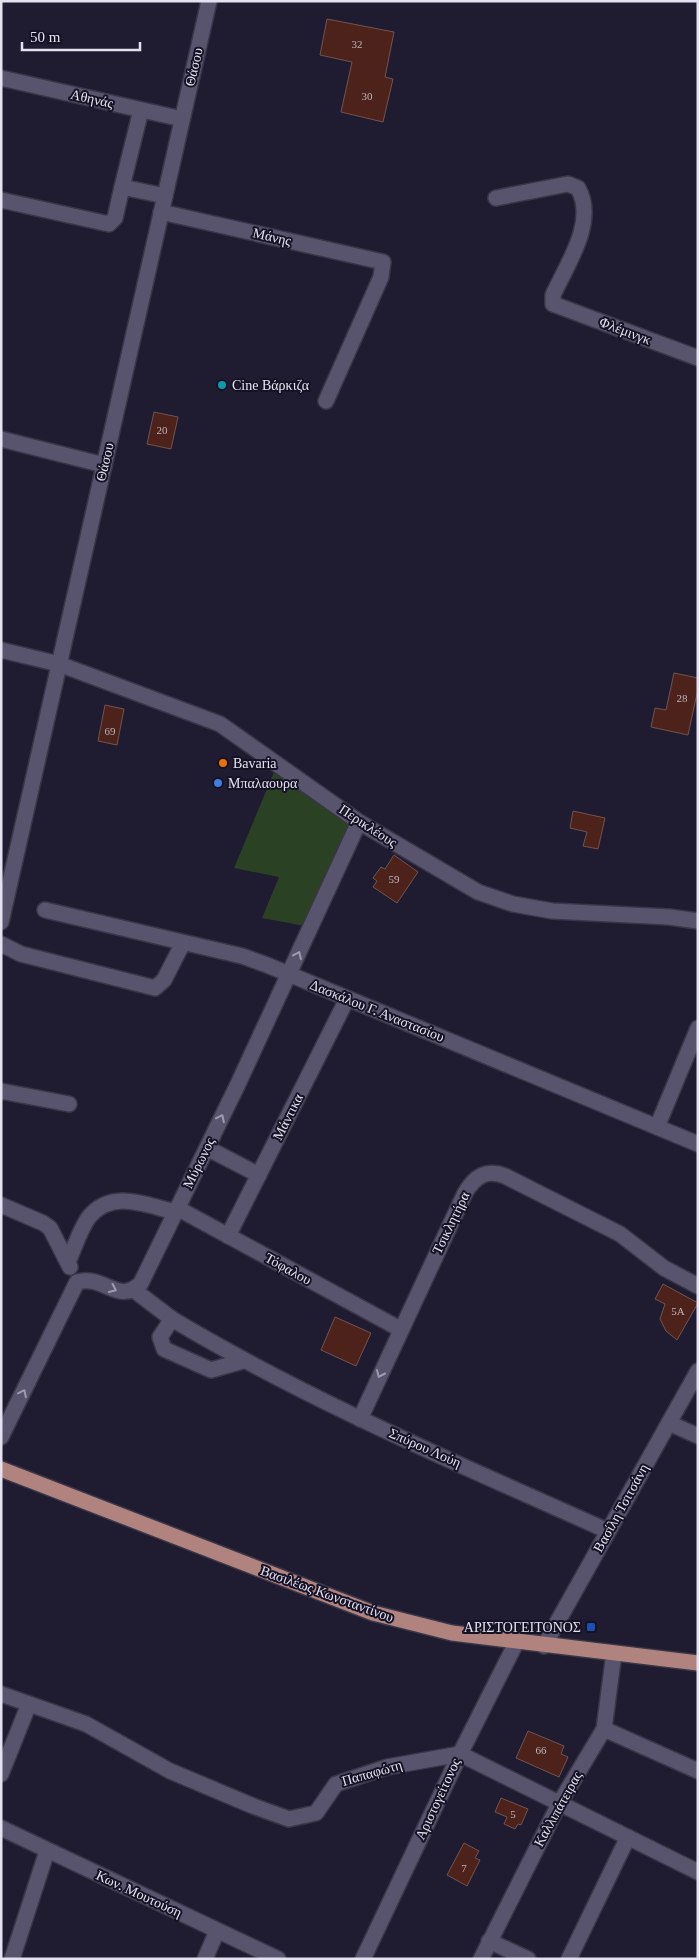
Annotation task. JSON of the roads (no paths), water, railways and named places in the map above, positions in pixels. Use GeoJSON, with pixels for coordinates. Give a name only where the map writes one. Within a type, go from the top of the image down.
{"type":"FeatureCollection","features":[{"type":"Feature","properties":{"kind":"main road","name":"Βασιλέως Κωνσταντίνου"},"geometry":{"type":"LineString","coordinates":[[1,1469],[373,1613],[452,1633],[544,1646],[698,1663]]}},
{"type":"Feature","properties":{"kind":"street","name":"Θάσου"},"geometry":{"type":"LineString","coordinates":[[1,922],[209,1]]}},
{"type":"Feature","properties":{"kind":"street","name":"Αθηνάς"},"geometry":{"type":"LineString","coordinates":[[1,78],[182,119]]}},
{"type":"Feature","properties":{"kind":"street"},"geometry":{"type":"LineString","coordinates":[[1,200],[109,224],[115,218],[141,110]]}},
{"type":"Feature","properties":{"kind":"street","name":"Φλέμινγκ"},"geometry":{"type":"LineString","coordinates":[[496,198],[568,184],[578,188],[584,198],[582,233],[553,295],[553,304],[698,358]]}},
{"type":"Feature","properties":{"kind":"street"},"geometry":{"type":"LineString","coordinates":[[122,187],[165,196]]}},
{"type":"Feature","properties":{"kind":"street","name":"Μάνης"},"geometry":{"type":"LineString","coordinates":[[161,212],[383,262],[381,276],[326,401]]}},
{"type":"Feature","properties":{"kind":"street"},"geometry":{"type":"LineString","coordinates":[[1,438],[104,465]]}},
{"type":"Feature","properties":{"kind":"street","name":"Περικλέους"},"geometry":{"type":"LineString","coordinates":[[1,650],[59,664],[220,724],[360,822],[478,892],[513,904],[552,911],[669,917],[698,921]]}},
{"type":"Feature","properties":{"kind":"street","name":"Μύρωνος"},"geometry":{"type":"LineString","coordinates":[[134,1290],[141,1283],[207,1148],[360,822]]}},
{"type":"Feature","properties":{"kind":"street","name":"Δασκάλου Γ. Αναστασίου"},"geometry":{"type":"LineString","coordinates":[[45,910],[242,956],[698,1144]]}},
{"type":"Feature","properties":{"kind":"street"},"geometry":{"type":"LineString","coordinates":[[1,944],[26,956],[155,988],[164,980],[183,943]]}},
{"type":"Feature","properties":{"kind":"street","name":"Μάντικα"},"geometry":{"type":"LineString","coordinates":[[228,1236],[347,999]]}},
{"type":"Feature","properties":{"kind":"street"},"geometry":{"type":"LineString","coordinates":[[657,1127],[698,1028]]}},
{"type":"Feature","properties":{"kind":"street"},"geometry":{"type":"LineString","coordinates":[[1,1091],[69,1104]]}},
{"type":"Feature","properties":{"kind":"street"},"geometry":{"type":"LineString","coordinates":[[207,1148],[259,1175]]}},
{"type":"Feature","properties":{"kind":"street","name":"Τσικλητήρα"},"geometry":{"type":"LineString","coordinates":[[360,1419],[464,1193],[475,1178],[489,1173],[505,1176],[620,1234],[664,1268],[698,1286]]}},
{"type":"Feature","properties":{"kind":"street","name":"Τόφαλου"},"geometry":{"type":"LineString","coordinates":[[68,1262],[89,1217],[108,1201],[123,1200],[176,1210],[400,1329]]}},
{"type":"Feature","properties":{"kind":"street"},"geometry":{"type":"LineString","coordinates":[[1,1205],[43,1223],[50,1228],[77,1282]]}},
{"type":"Feature","properties":{"kind":"street"},"geometry":{"type":"LineString","coordinates":[[1,1437],[77,1282],[87,1279],[122,1293],[134,1290]]}},
{"type":"Feature","properties":{"kind":"street","name":"Σπύρου Λούη"},"geometry":{"type":"LineString","coordinates":[[134,1290],[172,1319],[243,1361],[360,1419],[608,1531]]}},
{"type":"Feature","properties":{"kind":"street"},"geometry":{"type":"LineString","coordinates":[[172,1319],[160,1337],[164,1349],[211,1370],[243,1361]]}},
{"type":"Feature","properties":{"kind":"street","name":"Βασίλη Τσιτσάνη"},"geometry":{"type":"LineString","coordinates":[[544,1646],[698,1371]]}},
{"type":"Feature","properties":{"kind":"street"},"geometry":{"type":"LineString","coordinates":[[669,1423],[698,1436]]}},
{"type":"Feature","properties":{"kind":"street","name":"Αριστογείτονος"},"geometry":{"type":"LineString","coordinates":[[363,1959],[460,1754],[517,1641]]}},
{"type":"Feature","properties":{"kind":"street","name":"Καλλιπάτειρας"},"geometry":{"type":"LineString","coordinates":[[481,1959],[558,1804],[604,1729],[614,1654]]}},
{"type":"Feature","properties":{"kind":"street","name":"Παπαφώτη"},"geometry":{"type":"LineString","coordinates":[[1,1694],[86,1724],[170,1770],[289,1819],[316,1813],[336,1784],[387,1767],[460,1754]]}},
{"type":"Feature","properties":{"kind":"street"},"geometry":{"type":"LineString","coordinates":[[1,1774],[28,1704]]}},
{"type":"Feature","properties":{"kind":"street"},"geometry":{"type":"LineString","coordinates":[[604,1729],[698,1770]]}},
{"type":"Feature","properties":{"kind":"street"},"geometry":{"type":"LineString","coordinates":[[460,1754],[698,1872]]}},
{"type":"Feature","properties":{"kind":"street","name":"Κων. Μουτούση"},"geometry":{"type":"LineString","coordinates":[[1,1828],[278,1959]]}},
{"type":"Feature","properties":{"kind":"street"},"geometry":{"type":"LineString","coordinates":[[569,1959],[628,1837]]}},
{"type":"Feature","properties":{"kind":"street"},"geometry":{"type":"LineString","coordinates":[[12,1959],[47,1851]]}},
{"type":"Feature","properties":{"kind":"street"},"geometry":{"type":"LineString","coordinates":[[205,1959],[217,1931]]}},
{"type":"Feature","properties":{"kind":"street"},"geometry":{"type":"LineString","coordinates":[[489,1941],[528,1959]]}},
{"type":"Feature","properties":{"kind":"place","name":"Cine Βάρκιζα"},"geometry":{"type":"Point","coordinates":[222,385]}},
{"type":"Feature","properties":{"kind":"place","name":"Bavaria"},"geometry":{"type":"Point","coordinates":[223,763]}},
{"type":"Feature","properties":{"kind":"place","name":"Μπαλαουρα"},"geometry":{"type":"Point","coordinates":[218,783]}},
{"type":"Feature","properties":{"kind":"place","name":"ΑΡΙΣΤΟΓΕΙΤΟΝΟΣ"},"geometry":{"type":"Point","coordinates":[591,1627]}}]}
